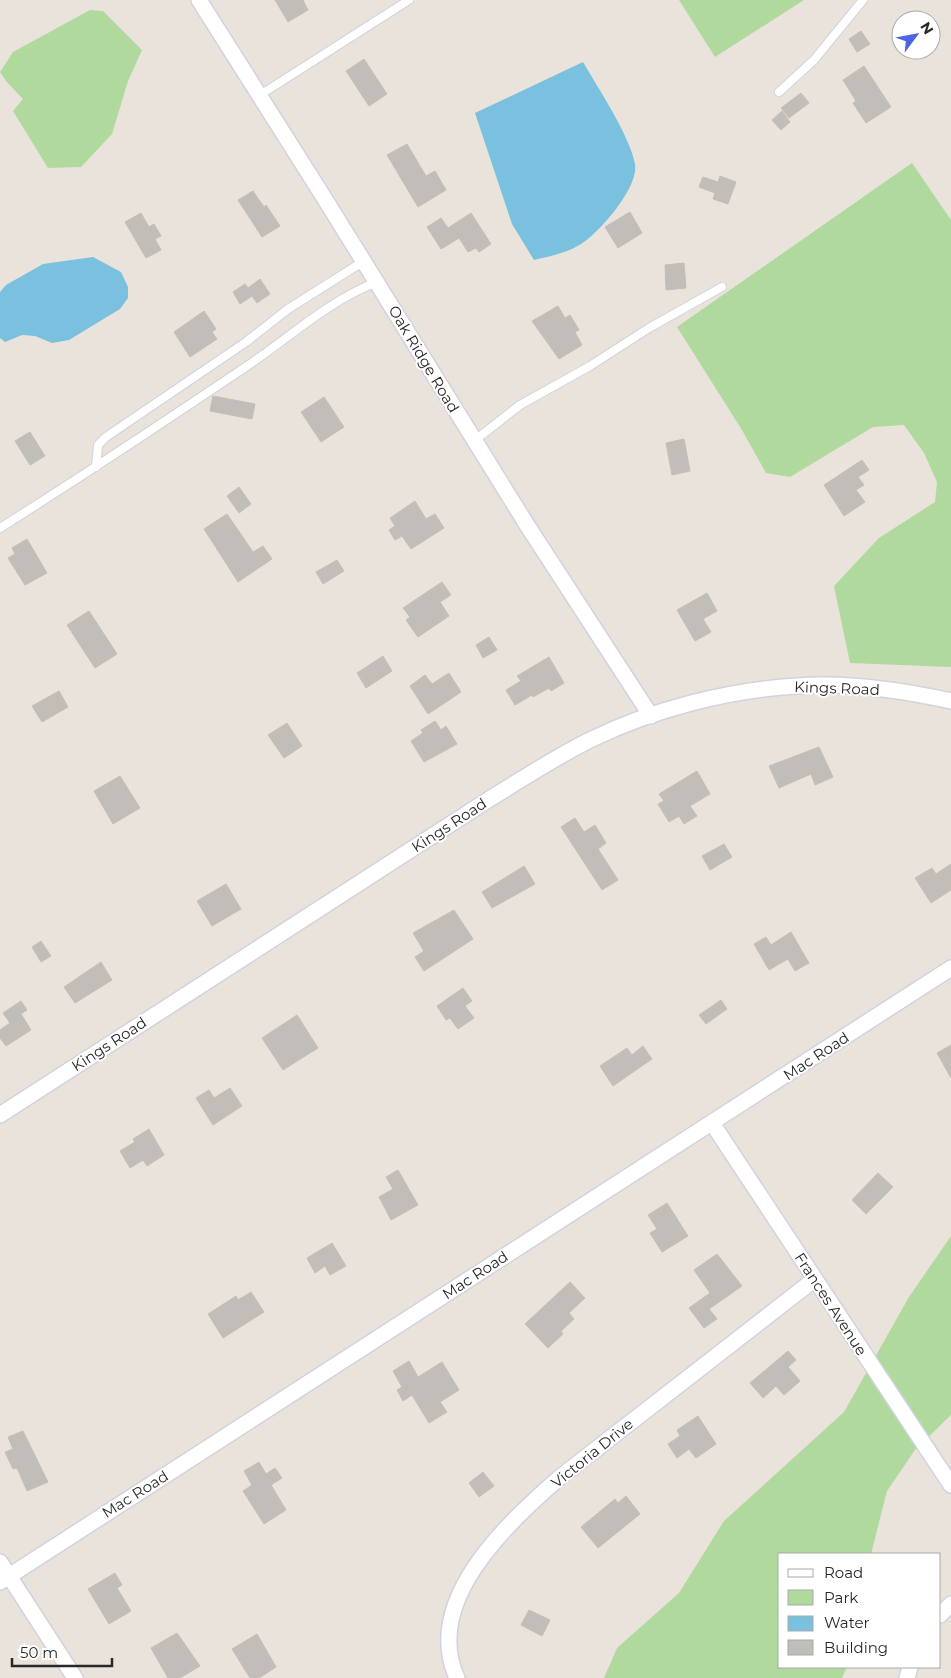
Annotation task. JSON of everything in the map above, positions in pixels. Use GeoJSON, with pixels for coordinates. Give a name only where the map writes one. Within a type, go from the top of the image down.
{"type":"FeatureCollection","features":[{"type":"Feature","properties":{"kind":"street","name":"Oak Ridge Road"},"geometry":{"type":"LineString","coordinates":[[199,0],[364,261],[474,441],[651,716]]}},
{"type":"Feature","properties":{"kind":"street","name":"Kings Road"},"geometry":{"type":"LineString","coordinates":[[0,1115],[557,758],[594,738],[694,702],[798,686],[855,687],[911,692],[951,701]]}},
{"type":"Feature","properties":{"kind":"street","name":"Mac Road"},"geometry":{"type":"LineString","coordinates":[[5,1579],[951,968]]}},
{"type":"Feature","properties":{"kind":"street","name":"Frances Avenue"},"geometry":{"type":"LineString","coordinates":[[712,1123],[951,1485]]}},
{"type":"Feature","properties":{"kind":"street","name":"Victoria Drive"},"geometry":{"type":"LineString","coordinates":[[456,1678],[449,1646],[452,1610],[463,1585],[490,1548],[531,1503],[559,1478],[815,1279]]}},
{"type":"Feature","properties":{"kind":"street"},"geometry":{"type":"LineString","coordinates":[[0,1562],[5,1579],[75,1678]]}},
{"type":"Feature","properties":{"kind":"street"},"geometry":{"type":"LineString","coordinates":[[941,1614],[951,1604]]}},
{"type":"Feature","properties":{"kind":"lane"},"geometry":{"type":"LineString","coordinates":[[260,95],[409,0]]}},
{"type":"Feature","properties":{"kind":"lane"},"geometry":{"type":"LineString","coordinates":[[780,92],[814,60],[863,0]]}},
{"type":"Feature","properties":{"kind":"lane"},"geometry":{"type":"LineString","coordinates":[[96,467],[98,445],[106,437],[246,342],[288,309],[364,261]]}},
{"type":"Feature","properties":{"kind":"lane"},"geometry":{"type":"LineString","coordinates":[[0,528],[96,467],[292,336],[324,311],[357,289],[377,282]]}},
{"type":"Feature","properties":{"kind":"lane"},"geometry":{"type":"LineString","coordinates":[[474,441],[520,405],[590,366],[649,328],[691,306],[722,286]]}},
{"type":"Feature","properties":{"kind":"green space"},"geometry":{"type":"Polygon","coordinates":[[[679,0],[804,0],[715,57],[679,0]]]}},
{"type":"Feature","properties":{"kind":"green space"},"geometry":{"type":"Polygon","coordinates":[[[90,10],[103,11],[142,50],[128,81],[112,134],[81,167],[48,168],[13,111],[23,99],[0,72],[13,52],[90,10]]]}},
{"type":"Feature","properties":{"kind":"green space"},"geometry":{"type":"Polygon","coordinates":[[[912,163],[951,220],[951,667],[850,663],[834,586],[879,538],[935,502],[937,482],[924,453],[904,425],[873,427],[790,477],[766,473],[742,430],[677,327],[912,163]]]}},
{"type":"Feature","properties":{"kind":"green space"},"geometry":{"type":"Polygon","coordinates":[[[951,1236],[951,1415],[915,1450],[887,1491],[871,1553],[778,1553],[778,1668],[847,1668],[842,1678],[604,1678],[617,1648],[679,1593],[724,1521],[844,1412],[909,1297],[951,1236]]]}},
{"type":"Feature","properties":{"kind":"water"},"geometry":{"type":"Polygon","coordinates":[[[583,62],[613,112],[627,140],[635,164],[635,174],[631,185],[617,208],[589,238],[570,250],[534,260],[512,224],[475,113],[583,62]]]}},
{"type":"Feature","properties":{"kind":"water"},"geometry":{"type":"Polygon","coordinates":[[[93,257],[121,272],[128,287],[128,298],[120,309],[69,340],[52,343],[35,336],[22,335],[5,342],[0,338],[0,292],[6,285],[43,264],[93,257]]]}},
{"type":"Feature","properties":{"kind":"building"},"geometry":{"type":"Polygon","coordinates":[[[275,0],[303,0],[308,10],[288,22],[275,0]]]}},
{"type":"Feature","properties":{"kind":"building"},"geometry":{"type":"Polygon","coordinates":[[[861,31],[870,44],[857,52],[849,39],[861,31]]]}},
{"type":"Feature","properties":{"kind":"building"},"geometry":{"type":"Polygon","coordinates":[[[364,59],[387,94],[369,106],[346,71],[364,59]]]}},
{"type":"Feature","properties":{"kind":"building"},"geometry":{"type":"Polygon","coordinates":[[[864,66],[891,107],[866,123],[853,103],[856,101],[843,80],[864,66]]]}},
{"type":"Feature","properties":{"kind":"building"},"geometry":{"type":"Polygon","coordinates":[[[801,93],[809,103],[789,118],[781,108],[801,93]]]}},
{"type":"Feature","properties":{"kind":"building"},"geometry":{"type":"Polygon","coordinates":[[[782,111],[790,122],[781,130],[772,120],[782,111]]]}},
{"type":"Feature","properties":{"kind":"building"},"geometry":{"type":"Polygon","coordinates":[[[407,144],[426,176],[435,171],[446,190],[418,207],[387,155],[407,144]]]}},
{"type":"Feature","properties":{"kind":"building"},"geometry":{"type":"Polygon","coordinates":[[[720,176],[736,182],[728,204],[713,199],[715,193],[699,187],[703,177],[718,182],[720,176]]]}},
{"type":"Feature","properties":{"kind":"building"},"geometry":{"type":"Polygon","coordinates":[[[253,191],[264,207],[266,205],[280,226],[262,237],[238,200],[253,191]]]}},
{"type":"Feature","properties":{"kind":"building"},"geometry":{"type":"Polygon","coordinates":[[[630,212],[642,233],[618,248],[605,227],[630,212]]]}},
{"type":"Feature","properties":{"kind":"building"},"geometry":{"type":"Polygon","coordinates":[[[141,213],[149,227],[154,224],[161,236],[155,239],[161,250],[146,258],[125,222],[141,213]]]}},
{"type":"Feature","properties":{"kind":"building"},"geometry":{"type":"Polygon","coordinates":[[[471,213],[491,244],[479,252],[476,248],[468,252],[459,238],[441,249],[427,227],[441,218],[448,228],[471,213]]]}},
{"type":"Feature","properties":{"kind":"building"},"geometry":{"type":"Polygon","coordinates":[[[684,263],[686,288],[666,290],[665,265],[684,263]]]}},
{"type":"Feature","properties":{"kind":"building"},"geometry":{"type":"Polygon","coordinates":[[[260,279],[270,294],[257,303],[252,296],[240,304],[233,292],[245,284],[248,288],[260,279]]]}},
{"type":"Feature","properties":{"kind":"building"},"geometry":{"type":"Polygon","coordinates":[[[558,306],[565,318],[570,315],[579,330],[575,332],[582,345],[559,359],[532,321],[558,306]]]}},
{"type":"Feature","properties":{"kind":"building"},"geometry":{"type":"Polygon","coordinates":[[[204,311],[216,329],[212,332],[217,339],[190,357],[174,332],[204,311]]]}},
{"type":"Feature","properties":{"kind":"building"},"geometry":{"type":"Polygon","coordinates":[[[213,396],[255,404],[252,419],[210,411],[213,396]]]}},
{"type":"Feature","properties":{"kind":"building"},"geometry":{"type":"Polygon","coordinates":[[[324,397],[344,427],[321,442],[301,412],[324,397]]]}},
{"type":"Feature","properties":{"kind":"building"},"geometry":{"type":"Polygon","coordinates":[[[30,432],[45,456],[30,465],[15,441],[30,432]]]}},
{"type":"Feature","properties":{"kind":"building"},"geometry":{"type":"Polygon","coordinates":[[[684,439],[690,471],[672,475],[666,443],[684,439]]]}},
{"type":"Feature","properties":{"kind":"building"},"geometry":{"type":"Polygon","coordinates":[[[862,460],[869,470],[858,477],[864,485],[856,490],[865,502],[844,516],[824,485],[862,460]]]}},
{"type":"Feature","properties":{"kind":"building"},"geometry":{"type":"Polygon","coordinates":[[[239,487],[251,504],[239,513],[227,496],[239,487]]]}},
{"type":"Feature","properties":{"kind":"building"},"geometry":{"type":"Polygon","coordinates":[[[415,501],[426,519],[435,514],[444,528],[411,549],[402,536],[395,540],[389,530],[395,526],[390,518],[415,501]]]}},
{"type":"Feature","properties":{"kind":"building"},"geometry":{"type":"Polygon","coordinates":[[[227,514],[253,552],[263,546],[272,559],[238,582],[204,529],[227,514]]]}},
{"type":"Feature","properties":{"kind":"building"},"geometry":{"type":"Polygon","coordinates":[[[27,539],[47,573],[25,585],[8,558],[15,554],[12,548],[27,539]]]}},
{"type":"Feature","properties":{"kind":"building"},"geometry":{"type":"Polygon","coordinates":[[[337,560],[344,571],[323,584],[316,572],[337,560]]]}},
{"type":"Feature","properties":{"kind":"building"},"geometry":{"type":"Polygon","coordinates":[[[442,582],[451,595],[440,602],[449,616],[418,637],[406,620],[410,617],[403,608],[442,582]]]}},
{"type":"Feature","properties":{"kind":"building"},"geometry":{"type":"Polygon","coordinates":[[[707,593],[717,611],[703,619],[711,632],[695,641],[677,610],[707,593]]]}},
{"type":"Feature","properties":{"kind":"building"},"geometry":{"type":"Polygon","coordinates":[[[89,611],[117,654],[95,668],[67,625],[89,611]]]}},
{"type":"Feature","properties":{"kind":"building"},"geometry":{"type":"Polygon","coordinates":[[[489,637],[497,650],[483,658],[476,645],[489,637]]]}},
{"type":"Feature","properties":{"kind":"building"},"geometry":{"type":"Polygon","coordinates":[[[383,656],[392,671],[366,688],[357,673],[383,656]]]}},
{"type":"Feature","properties":{"kind":"building"},"geometry":{"type":"Polygon","coordinates":[[[549,657],[564,683],[551,691],[549,688],[533,697],[532,695],[515,705],[506,690],[521,681],[517,676],[549,657]]]}},
{"type":"Feature","properties":{"kind":"building"},"geometry":{"type":"Polygon","coordinates":[[[449,673],[461,692],[428,714],[410,686],[425,675],[432,684],[449,673]]]}},
{"type":"Feature","properties":{"kind":"building"},"geometry":{"type":"Polygon","coordinates":[[[59,691],[68,707],[42,722],[32,706],[59,691]]]}},
{"type":"Feature","properties":{"kind":"building"},"geometry":{"type":"Polygon","coordinates":[[[435,721],[441,730],[446,726],[457,744],[424,762],[411,741],[423,733],[421,730],[435,721]]]}},
{"type":"Feature","properties":{"kind":"building"},"geometry":{"type":"Polygon","coordinates":[[[287,723],[302,746],[284,758],[268,735],[287,723]]]}},
{"type":"Feature","properties":{"kind":"building"},"geometry":{"type":"Polygon","coordinates":[[[819,747],[833,777],[815,785],[811,774],[779,788],[769,766],[819,747]]]}},
{"type":"Feature","properties":{"kind":"building"},"geometry":{"type":"Polygon","coordinates":[[[697,771],[710,794],[690,806],[697,816],[684,824],[679,816],[669,822],[658,804],[664,801],[659,794],[697,771]]]}},
{"type":"Feature","properties":{"kind":"building"},"geometry":{"type":"Polygon","coordinates":[[[120,776],[140,808],[113,824],[94,791],[120,776]]]}},
{"type":"Feature","properties":{"kind":"building"},"geometry":{"type":"Polygon","coordinates":[[[575,818],[584,832],[595,825],[606,843],[598,849],[618,880],[602,890],[561,827],[575,818]]]}},
{"type":"Feature","properties":{"kind":"building"},"geometry":{"type":"Polygon","coordinates":[[[724,844],[732,857],[710,870],[702,856],[724,844]]]}},
{"type":"Feature","properties":{"kind":"building"},"geometry":{"type":"Polygon","coordinates":[[[951,864],[951,890],[931,903],[915,878],[932,868],[936,874],[951,864]]]}},
{"type":"Feature","properties":{"kind":"building"},"geometry":{"type":"Polygon","coordinates":[[[524,866],[535,884],[492,908],[482,892],[524,866]]]}},
{"type":"Feature","properties":{"kind":"building"},"geometry":{"type":"Polygon","coordinates":[[[226,884],[241,909],[212,926],[197,901],[226,884]]]}},
{"type":"Feature","properties":{"kind":"building"},"geometry":{"type":"Polygon","coordinates":[[[454,910],[473,939],[424,971],[415,957],[424,951],[413,933],[454,910]]]}},
{"type":"Feature","properties":{"kind":"building"},"geometry":{"type":"Polygon","coordinates":[[[791,932],[809,963],[795,971],[788,959],[769,970],[754,944],[766,937],[771,945],[791,932]]]}},
{"type":"Feature","properties":{"kind":"building"},"geometry":{"type":"Polygon","coordinates":[[[41,941],[51,956],[41,962],[32,947],[41,941]]]}},
{"type":"Feature","properties":{"kind":"building"},"geometry":{"type":"Polygon","coordinates":[[[101,962],[112,980],[75,1003],[64,987],[101,962]]]}},
{"type":"Feature","properties":{"kind":"building"},"geometry":{"type":"Polygon","coordinates":[[[463,988],[472,1001],[465,1006],[474,1018],[458,1029],[450,1018],[446,1020],[437,1006],[463,988]]]}},
{"type":"Feature","properties":{"kind":"building"},"geometry":{"type":"Polygon","coordinates":[[[721,1000],[727,1009],[706,1024],[699,1015],[721,1000]]]}},
{"type":"Feature","properties":{"kind":"building"},"geometry":{"type":"Polygon","coordinates":[[[21,1001],[27,1010],[21,1014],[31,1030],[6,1046],[0,1038],[0,1030],[10,1023],[3,1013],[21,1001]]]}},
{"type":"Feature","properties":{"kind":"building"},"geometry":{"type":"Polygon","coordinates":[[[297,1015],[318,1048],[283,1070],[262,1038],[297,1015]]]}},
{"type":"Feature","properties":{"kind":"building"},"geometry":{"type":"Polygon","coordinates":[[[951,1045],[951,1078],[937,1053],[951,1045]]]}},
{"type":"Feature","properties":{"kind":"building"},"geometry":{"type":"Polygon","coordinates":[[[643,1046],[652,1059],[613,1086],[600,1066],[627,1048],[632,1055],[643,1046]]]}},
{"type":"Feature","properties":{"kind":"building"},"geometry":{"type":"Polygon","coordinates":[[[230,1088],[242,1106],[213,1125],[196,1098],[209,1090],[214,1098],[230,1088]]]}},
{"type":"Feature","properties":{"kind":"building"},"geometry":{"type":"Polygon","coordinates":[[[149,1129],[164,1155],[147,1166],[143,1160],[130,1168],[120,1151],[135,1142],[133,1139],[149,1129]]]}},
{"type":"Feature","properties":{"kind":"building"},"geometry":{"type":"Polygon","coordinates":[[[398,1170],[418,1205],[391,1220],[379,1197],[393,1189],[386,1177],[398,1170]]]}},
{"type":"Feature","properties":{"kind":"building"},"geometry":{"type":"Polygon","coordinates":[[[878,1173],[893,1187],[866,1214],[852,1200],[878,1173]]]}},
{"type":"Feature","properties":{"kind":"building"},"geometry":{"type":"Polygon","coordinates":[[[667,1203],[688,1236],[662,1252],[650,1233],[657,1229],[648,1215],[667,1203]]]}},
{"type":"Feature","properties":{"kind":"building"},"geometry":{"type":"Polygon","coordinates":[[[332,1243],[346,1266],[330,1275],[325,1266],[315,1273],[307,1258],[332,1243]]]}},
{"type":"Feature","properties":{"kind":"building"},"geometry":{"type":"Polygon","coordinates":[[[717,1254],[742,1286],[709,1309],[717,1319],[704,1328],[689,1308],[710,1293],[694,1270],[717,1254]]]}},
{"type":"Feature","properties":{"kind":"building"},"geometry":{"type":"Polygon","coordinates":[[[570,1282],[585,1298],[569,1313],[574,1319],[561,1331],[563,1334],[548,1348],[525,1324],[570,1282]]]}},
{"type":"Feature","properties":{"kind":"building"},"geometry":{"type":"Polygon","coordinates":[[[251,1292],[264,1312],[223,1338],[208,1314],[236,1296],[238,1300],[251,1292]]]}},
{"type":"Feature","properties":{"kind":"building"},"geometry":{"type":"Polygon","coordinates":[[[788,1351],[796,1360],[788,1367],[800,1381],[784,1395],[776,1386],[763,1398],[750,1383],[788,1351]]]}},
{"type":"Feature","properties":{"kind":"building"},"geometry":{"type":"Polygon","coordinates":[[[409,1361],[418,1377],[442,1362],[459,1390],[440,1402],[447,1412],[429,1423],[412,1395],[403,1401],[397,1390],[402,1387],[393,1371],[409,1361]]]}},
{"type":"Feature","properties":{"kind":"building"},"geometry":{"type":"Polygon","coordinates":[[[698,1416],[716,1444],[696,1458],[689,1449],[677,1458],[668,1444],[680,1436],[677,1430],[698,1416]]]}},
{"type":"Feature","properties":{"kind":"building"},"geometry":{"type":"Polygon","coordinates":[[[23,1431],[48,1482],[27,1491],[17,1468],[13,1469],[5,1452],[13,1449],[8,1437],[23,1431]]]}},
{"type":"Feature","properties":{"kind":"building"},"geometry":{"type":"Polygon","coordinates":[[[259,1462],[266,1474],[275,1468],[282,1478],[271,1485],[286,1510],[264,1524],[243,1491],[252,1485],[244,1471],[259,1462]]]}},
{"type":"Feature","properties":{"kind":"building"},"geometry":{"type":"Polygon","coordinates":[[[483,1472],[494,1486],[479,1497],[469,1483],[483,1472]]]}},
{"type":"Feature","properties":{"kind":"building"},"geometry":{"type":"Polygon","coordinates":[[[626,1496],[640,1514],[598,1548],[581,1527],[615,1499],[618,1503],[626,1496]]]}},
{"type":"Feature","properties":{"kind":"building"},"geometry":{"type":"Polygon","coordinates":[[[115,1573],[122,1585],[117,1588],[131,1611],[109,1624],[88,1589],[115,1573]]]}},
{"type":"Feature","properties":{"kind":"building"},"geometry":{"type":"Polygon","coordinates":[[[529,1610],[550,1620],[542,1636],[521,1625],[529,1610]]]}},
{"type":"Feature","properties":{"kind":"building"},"geometry":{"type":"Polygon","coordinates":[[[177,1633],[200,1666],[180,1678],[168,1678],[151,1648],[177,1633]]]}},
{"type":"Feature","properties":{"kind":"building"},"geometry":{"type":"Polygon","coordinates":[[[257,1634],[276,1667],[259,1678],[250,1678],[232,1649],[257,1634]]]}}]}
